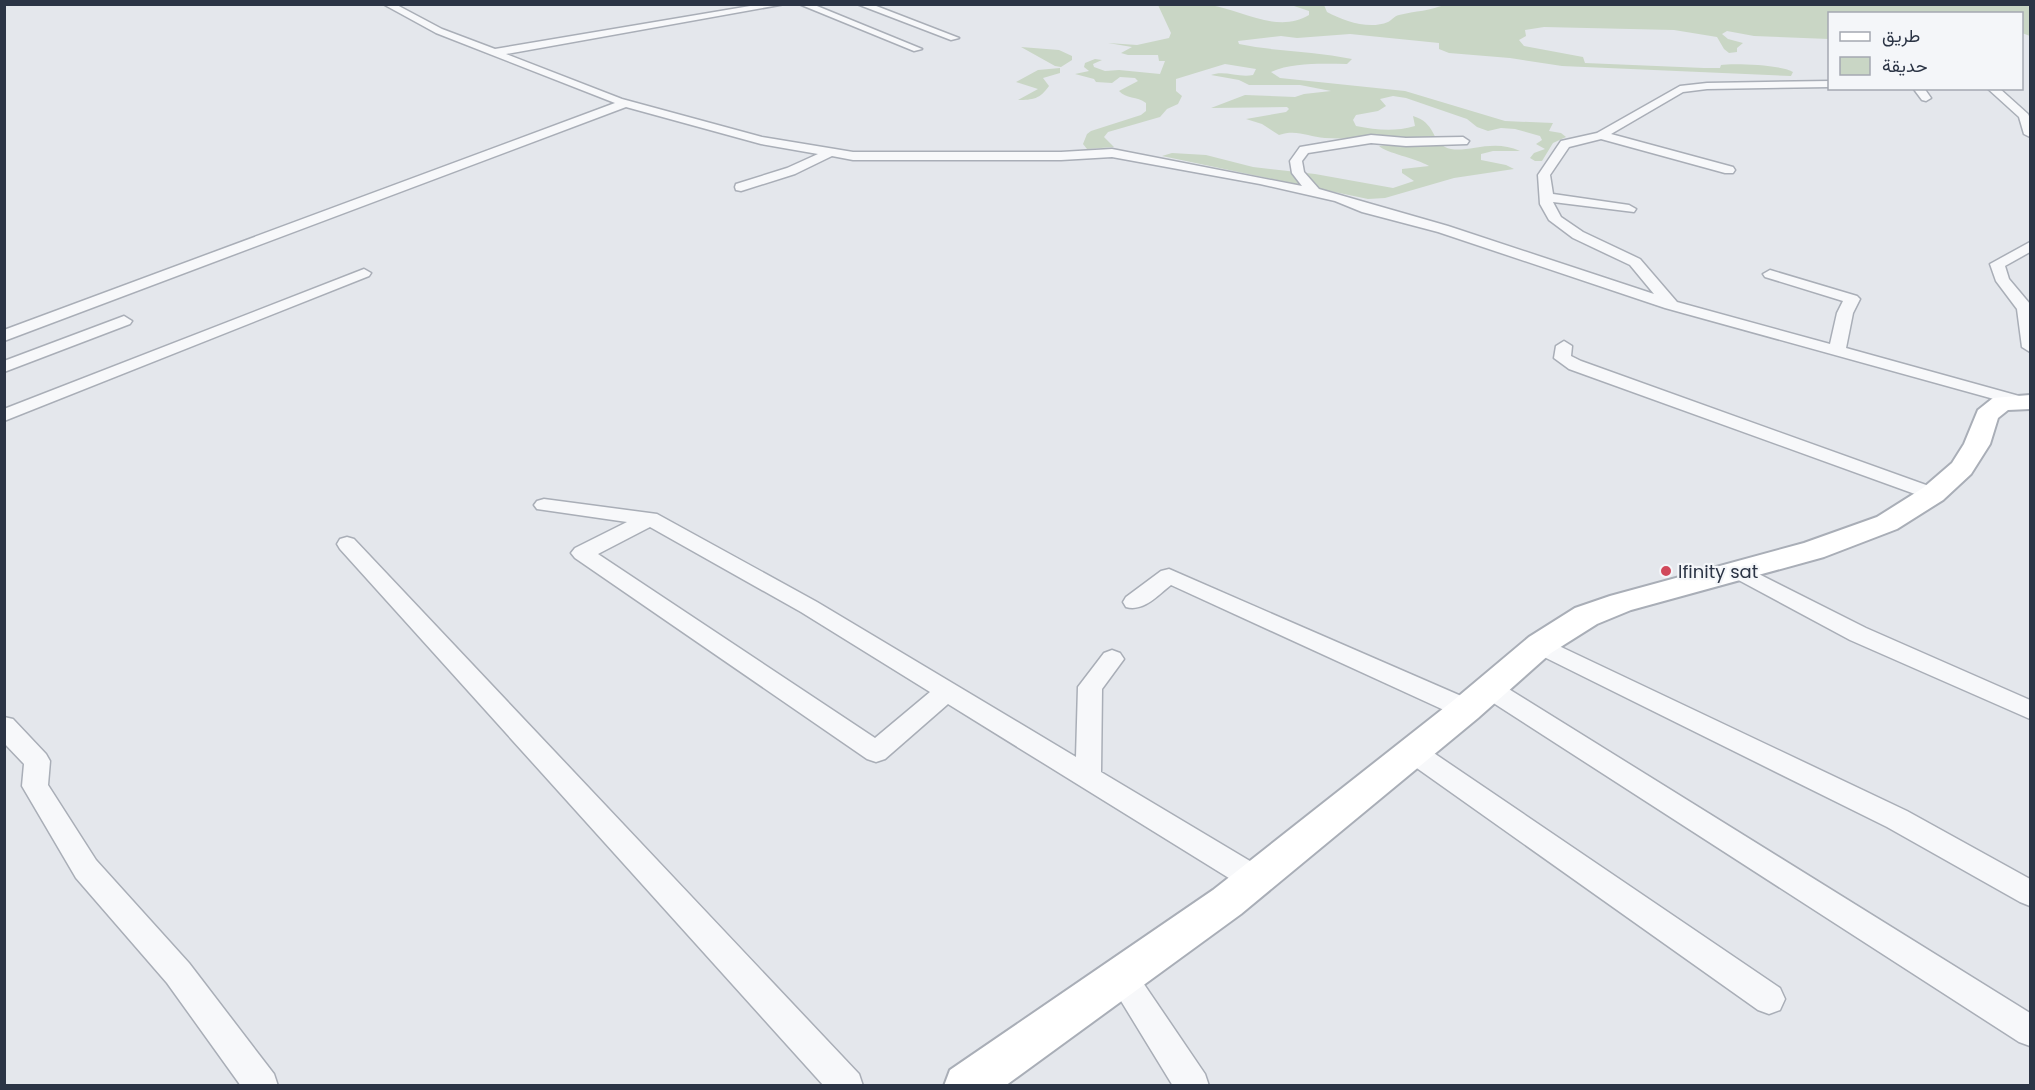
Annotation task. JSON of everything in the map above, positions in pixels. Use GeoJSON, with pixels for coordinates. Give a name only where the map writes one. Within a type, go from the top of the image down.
{"type":"FeatureCollection","features":[{"type":"Feature","properties":{"kind":"street"},"geometry":{"type":"LineString","coordinates":[[387,4],[418,22],[492,53],[626,103],[719,129],[853,156],[1120,153],[1314,192],[1443,229],[1671,305],[2029,403]]}},
{"type":"Feature","properties":{"kind":"street"},"geometry":{"type":"LineString","coordinates":[[492,53],[781,4]]}},
{"type":"Feature","properties":{"kind":"street"},"geometry":{"type":"LineString","coordinates":[[803,4],[917,49]]}},
{"type":"Feature","properties":{"kind":"street"},"geometry":{"type":"LineString","coordinates":[[861,4],[954,38]]}},
{"type":"Feature","properties":{"kind":"street"},"geometry":{"type":"LineString","coordinates":[[1671,305],[1635,262],[1578,234],[1556,220],[1547,204],[1544,176],[1565,144],[1601,135],[1680,89],[1707,86],[1828,84]]}},
{"type":"Feature","properties":{"kind":"street"},"geometry":{"type":"LineString","coordinates":[[1680,89],[1710,97]]}},
{"type":"Feature","properties":{"kind":"street"},"geometry":{"type":"LineString","coordinates":[[1920,90],[1926,98]]}},
{"type":"Feature","properties":{"kind":"street"},"geometry":{"type":"LineString","coordinates":[[1994,90],[2024,116],[2031,134]]}},
{"type":"Feature","properties":{"kind":"street"},"geometry":{"type":"LineString","coordinates":[[4,336],[626,103]]}},
{"type":"Feature","properties":{"kind":"street"},"geometry":{"type":"LineString","coordinates":[[1601,135],[1729,170]]}},
{"type":"Feature","properties":{"kind":"street"},"geometry":{"type":"LineString","coordinates":[[1314,192],[1298,173],[1296,161],[1304,150],[1371,139],[1406,142],[1463,141]]}},
{"type":"Feature","properties":{"kind":"street"},"geometry":{"type":"LineString","coordinates":[[741,187],[791,171],[829,153]]}},
{"type":"Feature","properties":{"kind":"street"},"geometry":{"type":"LineString","coordinates":[[1546,197],[1629,209]]}},
{"type":"Feature","properties":{"kind":"street"},"geometry":{"type":"LineString","coordinates":[[2031,246],[1997,264],[1997,269],[2007,287],[2024,305],[2031,347]]}},
{"type":"Feature","properties":{"kind":"street"},"geometry":{"type":"LineString","coordinates":[[4,416],[364,273]]}},
{"type":"Feature","properties":{"kind":"street"},"geometry":{"type":"LineString","coordinates":[[1770,274],[1852,299],[1845,313],[1837,351]]}},
{"type":"Feature","properties":{"kind":"street"},"geometry":{"type":"LineString","coordinates":[[4,367],[124,321]]}},
{"type":"Feature","properties":{"kind":"street"},"geometry":{"type":"LineString","coordinates":[[1564,346],[1562,357],[1575,365],[1933,494]]}},
{"type":"Feature","properties":{"kind":"street"},"geometry":{"type":"LineString","coordinates":[[966,1086],[1122,978],[1255,879],[1478,699],[1540,645],[1586,616],[1622,603],[1814,550],[1887,523],[1933,494],[1962,468],[1977,444],[1987,414],[2002,403],[2029,403]]}},
{"type":"Feature","properties":{"kind":"street"},"geometry":{"type":"LineString","coordinates":[[543,505],[650,519],[809,607],[1255,879]]}},
{"type":"Feature","properties":{"kind":"street"},"geometry":{"type":"LineString","coordinates":[[650,519],[582,553],[876,752],[947,691]]}},
{"type":"Feature","properties":{"kind":"street"},"geometry":{"type":"LineString","coordinates":[[347,544],[847,1086]]}},
{"type":"Feature","properties":{"kind":"street"},"geometry":{"type":"LineString","coordinates":[[1739,571],[1858,634],[2031,710]]}},
{"type":"Feature","properties":{"kind":"street"},"geometry":{"type":"LineString","coordinates":[[1134,602],[1169,576],[1478,699],[2031,1031]]}},
{"type":"Feature","properties":{"kind":"street"},"geometry":{"type":"LineString","coordinates":[[1540,645],[1897,819],[2031,893]]}},
{"type":"Feature","properties":{"kind":"street"},"geometry":{"type":"LineString","coordinates":[[1088,777],[1090,687],[1112,659]]}},
{"type":"Feature","properties":{"kind":"street"},"geometry":{"type":"LineString","coordinates":[[4,726],[37,761],[35,786],[86,868],[178,973],[262,1086]]}},
{"type":"Feature","properties":{"kind":"street"},"geometry":{"type":"LineString","coordinates":[[1413,752],[1769,999]]}},
{"type":"Feature","properties":{"kind":"street"},"geometry":{"type":"LineString","coordinates":[[1122,978],[1193,1086]]}},
{"type":"Feature","properties":{"kind":"green space"},"geometry":{"type":"Polygon","coordinates":[[[1204,4],[1272,22],[1285,22],[1309,15],[1309,11],[1291,5],[1324,5],[1327,12],[1365,25],[1381,24],[1399,15],[1446,4],[2030,5],[2030,36],[2023,33],[2023,12],[1828,12],[1828,39],[1754,36],[1727,31],[1722,34],[1728,39],[1743,43],[1737,48],[1737,52],[1729,53],[1717,37],[1674,30],[1544,27],[1525,30],[1526,36],[1519,40],[1524,46],[1583,57],[1585,63],[1704,68],[1720,68],[1721,65],[1727,64],[1758,65],[1788,70],[1793,72],[1791,76],[1562,66],[1510,58],[1449,53],[1439,49],[1439,43],[1350,34],[1297,38],[1281,36],[1238,41],[1239,44],[1253,47],[1352,59],[1347,64],[1299,65],[1271,72],[1280,78],[1405,91],[1505,121],[1553,123],[1549,131],[1561,133],[1566,137],[1553,143],[1542,161],[1535,161],[1530,158],[1534,153],[1545,149],[1536,144],[1542,140],[1540,136],[1515,129],[1501,128],[1488,131],[1477,127],[1467,119],[1406,98],[1393,96],[1380,99],[1386,106],[1378,111],[1356,115],[1353,120],[1356,126],[1386,130],[1407,128],[1415,126],[1413,116],[1426,123],[1437,140],[1445,147],[1460,149],[1499,146],[1520,151],[1493,151],[1481,154],[1481,160],[1514,169],[1454,178],[1385,198],[1368,199],[1162,156],[1172,153],[1206,155],[1253,167],[1315,174],[1393,188],[1414,181],[1402,173],[1402,169],[1429,166],[1379,146],[1415,142],[1382,138],[1325,138],[1297,133],[1279,135],[1262,124],[1246,119],[1286,112],[1289,109],[1287,107],[1211,108],[1245,95],[1295,97],[1331,91],[1300,85],[1249,85],[1239,80],[1211,75],[1221,73],[1253,75],[1256,69],[1225,64],[1176,79],[1176,91],[1182,96],[1178,104],[1167,109],[1160,117],[1108,132],[1104,137],[1114,147],[1087,149],[1083,144],[1087,134],[1091,131],[1141,115],[1146,111],[1146,103],[1119,91],[1138,81],[1135,78],[1120,77],[1112,83],[1096,82],[1094,79],[1075,74],[1089,71],[1084,67],[1085,63],[1095,59],[1102,60],[1093,64],[1094,67],[1105,71],[1160,74],[1165,61],[1159,61],[1158,55],[1128,55],[1121,53],[1132,47],[1108,43],[1137,45],[1169,38],[1171,33],[1158,5],[1204,4]]]}},
{"type":"Feature","properties":{"kind":"green space"},"geometry":{"type":"Polygon","coordinates":[[[1021,47],[1059,50],[1072,56],[1072,60],[1061,67],[1055,66],[1021,47]]]}},
{"type":"Feature","properties":{"kind":"green space"},"geometry":{"type":"Polygon","coordinates":[[[1060,68],[1060,73],[1043,78],[1049,86],[1042,94],[1032,99],[1018,100],[1038,89],[1016,82],[1038,70],[1060,68]]]}},
{"type":"Feature","properties":{"kind":"place","name":"Ifinity sat"},"geometry":{"type":"Point","coordinates":[1666,571]}}]}
